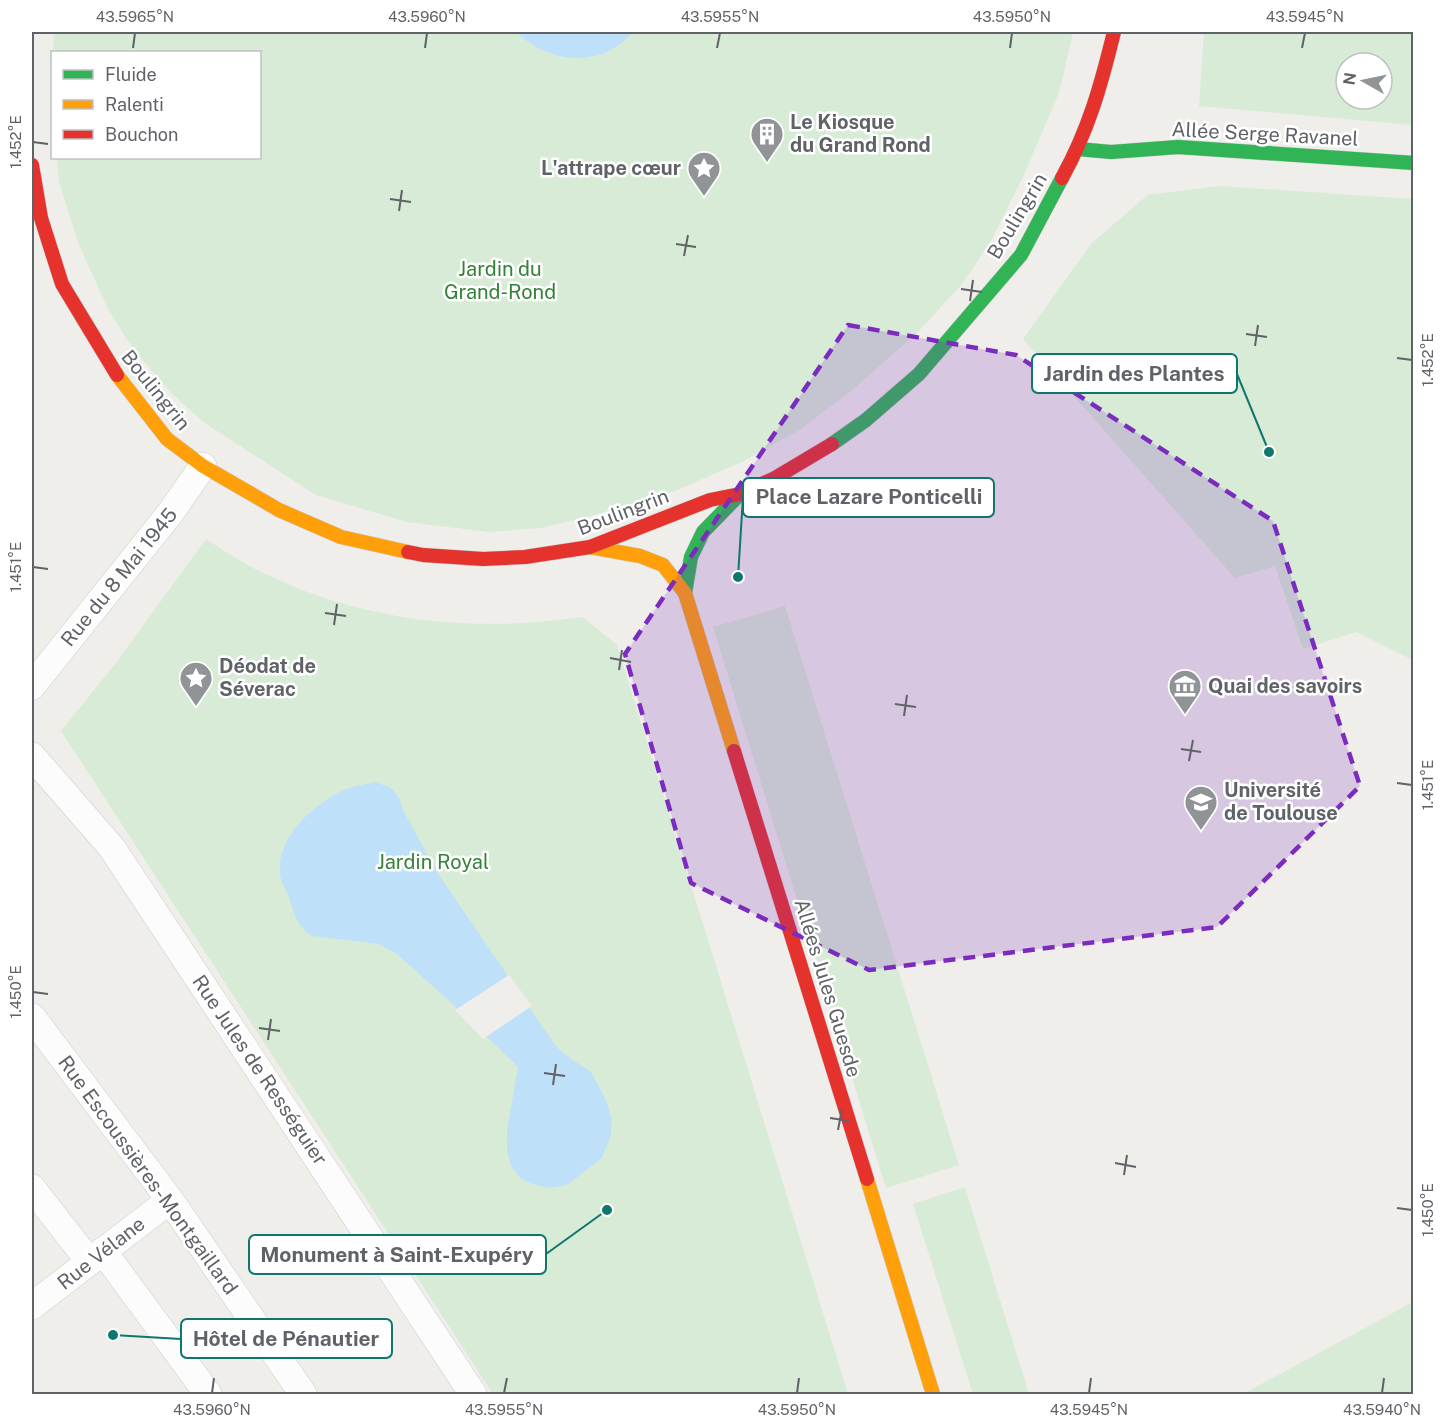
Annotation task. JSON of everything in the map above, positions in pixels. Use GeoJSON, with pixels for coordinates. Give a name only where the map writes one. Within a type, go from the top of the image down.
{"type":"FeatureCollection","features":[{"type":"Feature","properties":{"kind":"main road","name":"Boulingrin"},"geometry":{"type":"LineString","coordinates":[[32,165],[41,218],[62,284],[121,382],[166,439],[203,466],[279,510],[340,537],[423,555],[483,559],[525,557],[590,547],[710,500],[740,494],[786,474],[866,420],[920,374],[1021,255],[1078,149],[1099,94],[1114,32]]}},
{"type":"Feature","properties":{"kind":"main road","name":"Allée Serge Ravanel"},"geometry":{"type":"LineString","coordinates":[[1078,149],[1111,152],[1178,147],[1413,163]]}},
{"type":"Feature","properties":{"kind":"main road","name":"Allées Jules Guesde"},"geometry":{"type":"LineString","coordinates":[[685,593],[691,557],[703,532],[740,494]]}},
{"type":"Feature","properties":{"kind":"main road","name":"Allées Jules Guesde"},"geometry":{"type":"LineString","coordinates":[[590,547],[640,556],[663,565],[685,593],[933,1395]]}},
{"type":"Feature","properties":{"kind":"street","name":"Rue du 8 Mai 1945"},"geometry":{"type":"LineString","coordinates":[[32,686],[171,512],[203,466]]}},
{"type":"Feature","properties":{"kind":"street","name":"Rue Jules de Rességuier"},"geometry":{"type":"LineString","coordinates":[[32,756],[112,848],[473,1395]]}},
{"type":"Feature","properties":{"kind":"street","name":"Rue Escoussières-Montgaillard"},"geometry":{"type":"LineString","coordinates":[[32,1017],[170,1200],[303,1395]]}},
{"type":"Feature","properties":{"kind":"street"},"geometry":{"type":"LineString","coordinates":[[32,1188],[97,1256],[208,1395]]}},
{"type":"Feature","properties":{"kind":"street","name":"Rue Vélane"},"geometry":{"type":"LineString","coordinates":[[32,1306],[170,1200]]}},
{"type":"Feature","properties":{"kind":"highlighted area"},"geometry":{"type":"Polygon","coordinates":[[[848,325],[1016,355],[1273,521],[1360,786],[1217,927],[869,970],[691,883],[625,654],[848,325]]]}},
{"type":"Feature","properties":{"kind":"green space","name":"Jardin du Grand-Rond"},"geometry":{"type":"Polygon","coordinates":[[[54,32],[1073,32],[1059,93],[1023,177],[992,239],[963,283],[918,332],[851,391],[801,429],[744,461],[675,491],[541,528],[489,532],[407,522],[316,495],[206,424],[170,392],[131,346],[108,309],[79,245],[59,182],[57,159],[261,159],[261,51],[53,51],[54,32]]]}},
{"type":"Feature","properties":{"kind":"green space"},"geometry":{"type":"Polygon","coordinates":[[[1204,32],[1413,32],[1413,125],[1199,106],[1204,32]]]}},
{"type":"Feature","properties":{"kind":"green space"},"geometry":{"type":"Polygon","coordinates":[[[1220,186],[1413,199],[1413,660],[1356,632],[1303,649],[1275,566],[1235,578],[1023,339],[1091,244],[1148,195],[1220,186]]]}},
{"type":"Feature","properties":{"kind":"green space","name":"Jardin Royal"},"geometry":{"type":"Polygon","coordinates":[[[206,539],[250,567],[296,588],[336,602],[376,612],[458,623],[541,622],[583,617],[617,645],[848,1394],[493,1394],[61,731],[115,664],[206,539]]]}},
{"type":"Feature","properties":{"kind":"green space"},"geometry":{"type":"Polygon","coordinates":[[[785,606],[959,1165],[886,1188],[713,627],[785,606]]]}},
{"type":"Feature","properties":{"kind":"green space"},"geometry":{"type":"Polygon","coordinates":[[[965,1187],[1029,1394],[973,1394],[913,1204],[965,1187]]]}},
{"type":"Feature","properties":{"kind":"green space"},"geometry":{"type":"Polygon","coordinates":[[[1413,1302],[1413,1394],[1243,1394],[1413,1302]]]}},
{"type":"Feature","properties":{"kind":"water"},"geometry":{"type":"Polygon","coordinates":[[[516,32],[633,32],[620,44],[606,52],[591,57],[575,58],[544,51],[529,43],[516,32]]]}},
{"type":"Feature","properties":{"kind":"water"},"geometry":{"type":"Polygon","coordinates":[[[374,782],[390,787],[399,798],[403,810],[437,872],[555,1045],[564,1054],[591,1072],[606,1100],[612,1120],[611,1135],[602,1158],[567,1185],[549,1188],[532,1184],[520,1178],[511,1166],[507,1149],[507,1130],[518,1067],[397,954],[379,944],[312,936],[297,919],[281,880],[282,852],[288,839],[307,815],[330,798],[349,788],[374,782]]]}},
{"type":"Feature","properties":{"kind":"pier"},"geometry":{"type":"Polygon","coordinates":[[[509,975],[532,1006],[483,1039],[455,1010],[509,975]]]}},
{"type":"Feature","properties":{"kind":"traffic: fast"},"geometry":{"type":"LineString","coordinates":[[1078,149],[1111,152],[1178,147],[1414,163]]}},
{"type":"Feature","properties":{"kind":"traffic: fast"},"geometry":{"type":"LineString","coordinates":[[832,444],[866,420],[919,374],[1021,255],[1062,178]]}},
{"type":"Feature","properties":{"kind":"traffic: fast"},"geometry":{"type":"LineString","coordinates":[[685,593],[691,557],[703,532],[740,494]]}},
{"type":"Feature","properties":{"kind":"traffic: slow"},"geometry":{"type":"LineString","coordinates":[[117,375],[167,439],[203,466],[279,510],[341,537],[408,552]]}},
{"type":"Feature","properties":{"kind":"traffic: slow"},"geometry":{"type":"LineString","coordinates":[[590,547],[640,556],[663,565],[685,593],[734,751]]}},
{"type":"Feature","properties":{"kind":"traffic: slow"},"geometry":{"type":"LineString","coordinates":[[867,1179],[933,1394]]}},
{"type":"Feature","properties":{"kind":"traffic: jam"},"geometry":{"type":"LineString","coordinates":[[1062,178],[1080,142],[1093,107],[1114,32]]}},
{"type":"Feature","properties":{"kind":"traffic: jam"},"geometry":{"type":"LineString","coordinates":[[32,165],[41,218],[62,284],[117,375]]}},
{"type":"Feature","properties":{"kind":"traffic: jam"},"geometry":{"type":"LineString","coordinates":[[408,552],[483,559],[525,557],[590,547],[710,500],[740,494],[775,478],[832,444]]}},
{"type":"Feature","properties":{"kind":"traffic: jam"},"geometry":{"type":"LineString","coordinates":[[734,751],[867,1179]]}},
{"type":"Feature","properties":{"kind":"place","name":"Le Kiosque du Grand Rond"},"geometry":{"type":"Point","coordinates":[767,163]}},
{"type":"Feature","properties":{"kind":"place","name":"L'attrape cœur"},"geometry":{"type":"Point","coordinates":[704,197]}},
{"type":"Feature","properties":{"kind":"place","name":"Jardin des Plantes"},"geometry":{"type":"Point","coordinates":[1269,452]}},
{"type":"Feature","properties":{"kind":"place","name":"Place Lazare Ponticelli"},"geometry":{"type":"Point","coordinates":[738,577]}},
{"type":"Feature","properties":{"kind":"place","name":"Déodat de Séverac"},"geometry":{"type":"Point","coordinates":[196,707]}},
{"type":"Feature","properties":{"kind":"place","name":"Quai des savoirs"},"geometry":{"type":"Point","coordinates":[1185,715]}},
{"type":"Feature","properties":{"kind":"place","name":"Université de Toulouse"},"geometry":{"type":"Point","coordinates":[1201,831]}},
{"type":"Feature","properties":{"kind":"place","name":"Monument à Saint-Exupéry"},"geometry":{"type":"Point","coordinates":[607,1210]}},
{"type":"Feature","properties":{"kind":"place","name":"Hôtel de Pénautier"},"geometry":{"type":"Point","coordinates":[113,1335]}}]}
